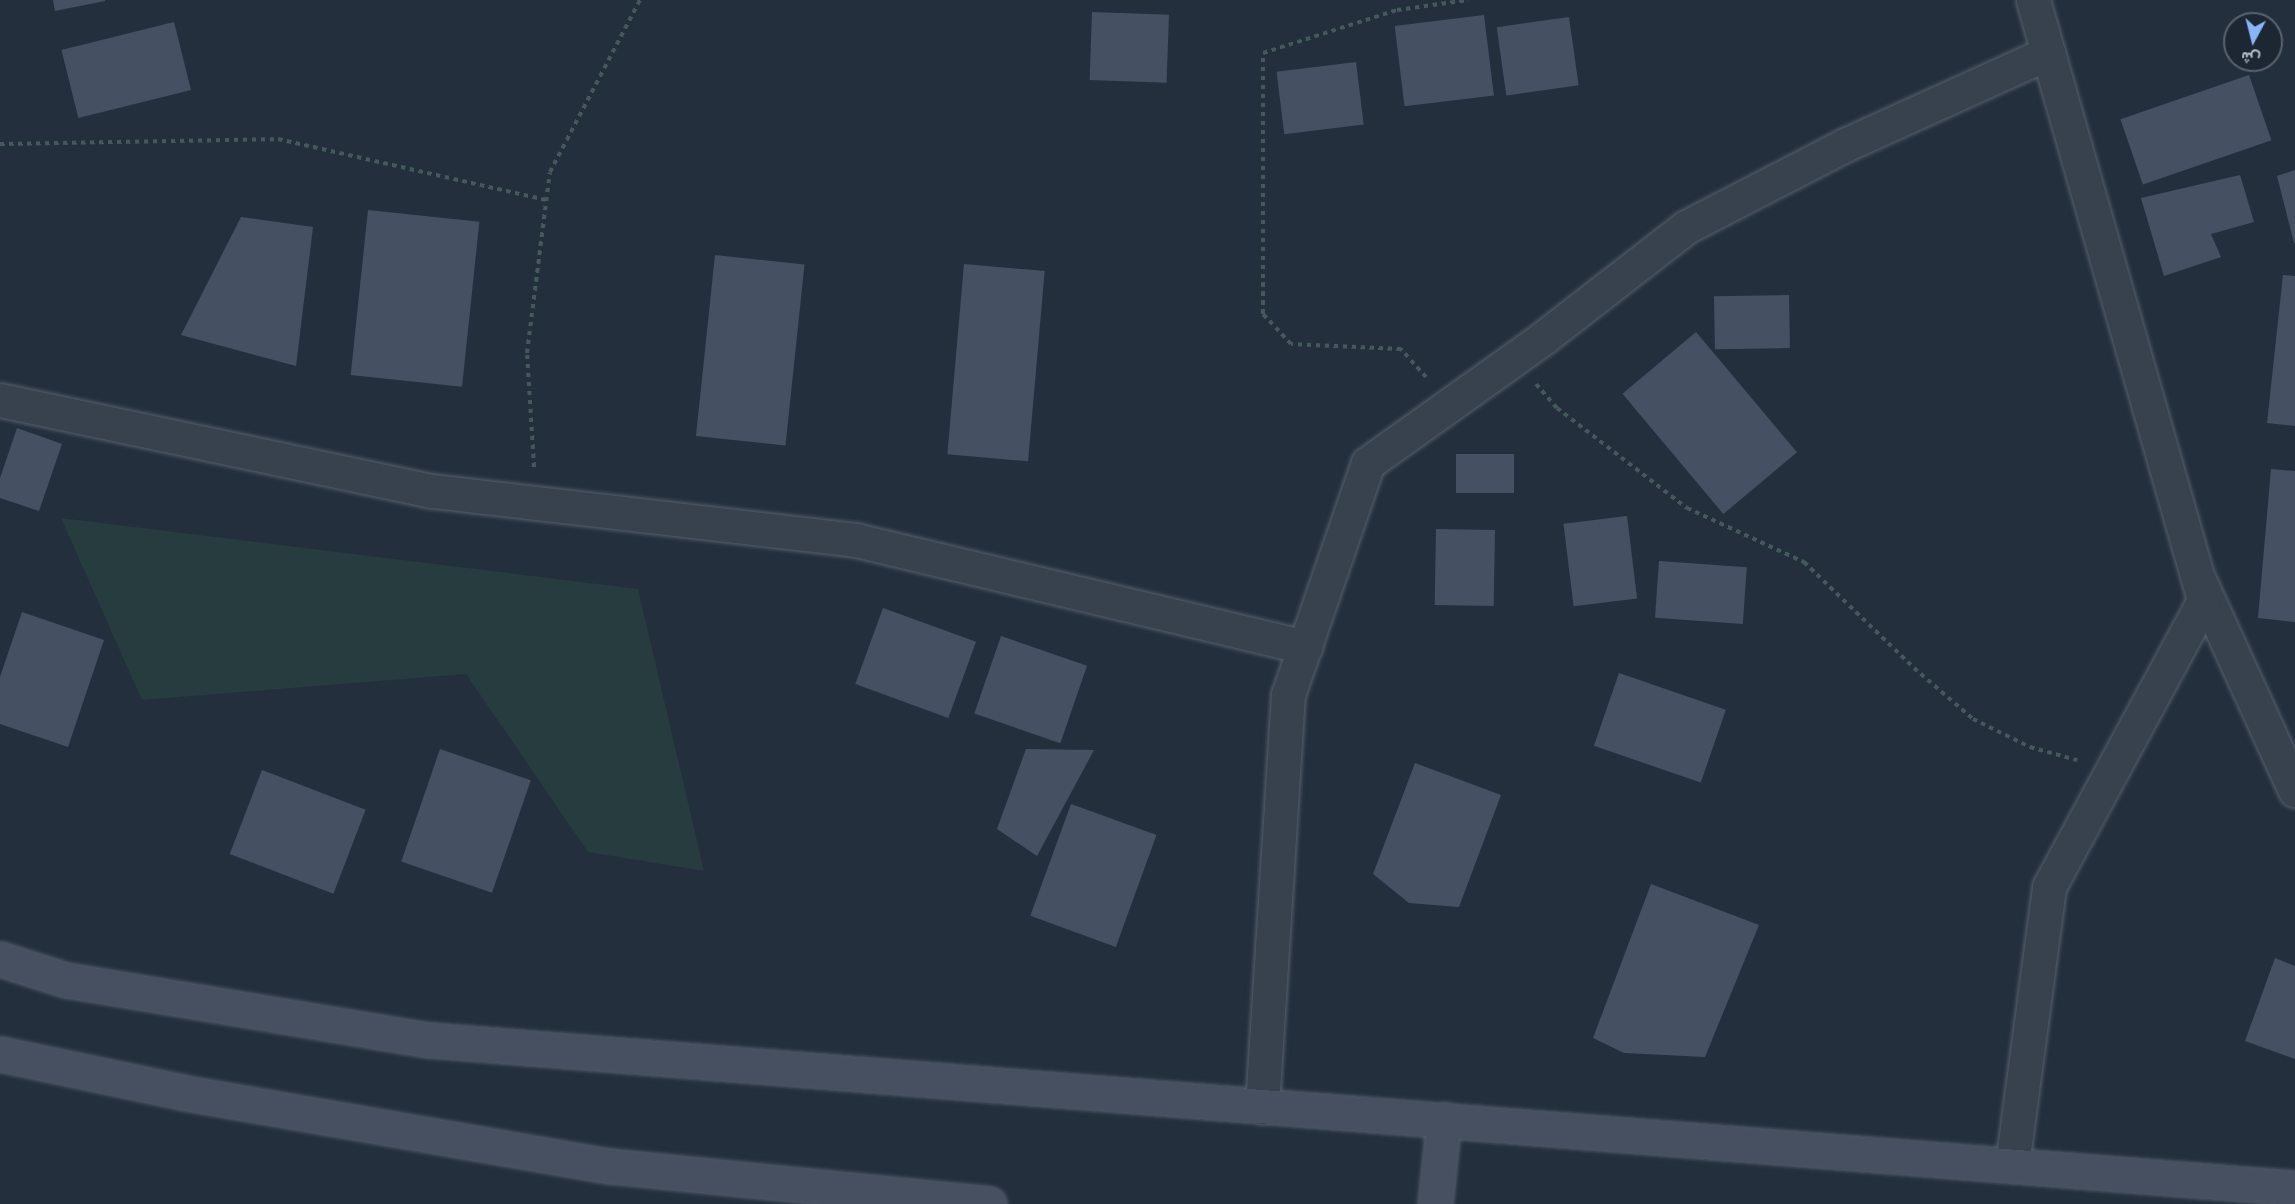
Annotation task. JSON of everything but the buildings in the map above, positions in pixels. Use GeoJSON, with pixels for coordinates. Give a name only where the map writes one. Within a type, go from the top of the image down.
{"type":"FeatureCollection","features":[{"type":"Feature","properties":{"kind":"main road"},"geometry":{"type":"LineString","coordinates":[[0,958],[66,980],[430,1040],[2295,1188]]}},
{"type":"Feature","properties":{"kind":"main road"},"geometry":{"type":"LineString","coordinates":[[0,1054],[186,1093],[610,1166],[989,1204]]}},
{"type":"Feature","properties":{"kind":"main road"},"geometry":{"type":"LineString","coordinates":[[1435,1204],[1444,1119]]}},
{"type":"Feature","properties":{"kind":"street"},"geometry":{"type":"LineString","coordinates":[[2013,1166],[2049,887],[2204,600],[2033,0]]}},
{"type":"Feature","properties":{"kind":"street"},"geometry":{"type":"LineString","coordinates":[[1262,1107],[1288,695],[1368,463],[1515,359],[1686,227],[1845,145],[2048,53]]}},
{"type":"Feature","properties":{"kind":"street"},"geometry":{"type":"LineString","coordinates":[[0,400],[433,491],[856,540],[1305,647]]}},
{"type":"Feature","properties":{"kind":"street"},"geometry":{"type":"LineString","coordinates":[[2198,577],[2295,790]]}},
{"type":"Feature","properties":{"kind":"path"},"geometry":{"type":"LineString","coordinates":[[536,503],[527,353],[550,172],[640,0]]}},
{"type":"Feature","properties":{"kind":"path"},"geometry":{"type":"LineString","coordinates":[[1441,411],[1423,370],[1401,350],[1292,344],[1263,314],[1263,53],[1397,10],[1468,0]]}},
{"type":"Feature","properties":{"kind":"path"},"geometry":{"type":"LineString","coordinates":[[0,144],[278,139],[546,200]]}},
{"type":"Feature","properties":{"kind":"path"},"geometry":{"type":"LineString","coordinates":[[1515,359],[1557,408],[1687,508],[1804,561],[1914,668],[1973,719],[2030,747],[2112,770]]}},
{"type":"Feature","properties":{"kind":"green space"},"geometry":{"type":"Polygon","coordinates":[[[61,518],[638,589],[704,871],[588,852],[466,674],[142,700],[61,518]]]}}]}
